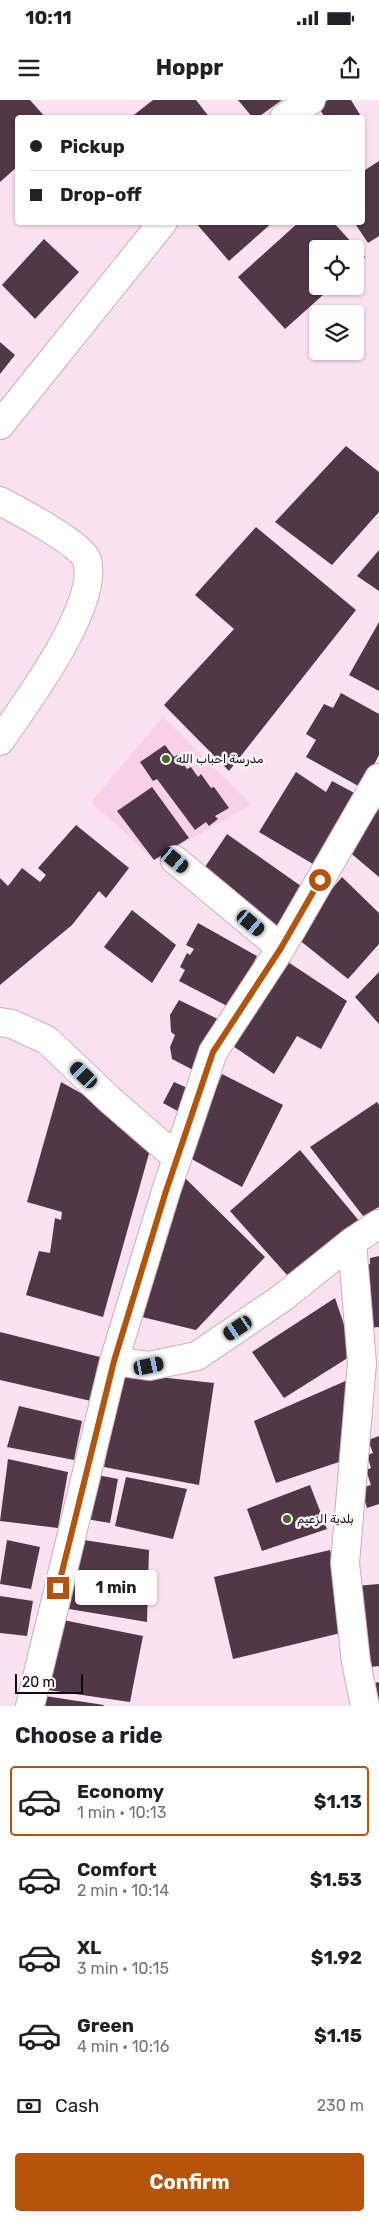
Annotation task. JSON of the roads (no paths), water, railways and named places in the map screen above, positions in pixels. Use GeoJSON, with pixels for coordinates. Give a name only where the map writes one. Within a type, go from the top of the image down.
{"type":"FeatureCollection","features":[{"type":"Feature","properties":{"kind":"street"},"geometry":{"type":"LineString","coordinates":[[288,115],[311,100]]}},
{"type":"Feature","properties":{"kind":"street"},"geometry":{"type":"LineString","coordinates":[[0,425],[161,225]]}},
{"type":"Feature","properties":{"kind":"street"},"geometry":{"type":"LineString","coordinates":[[0,501],[76,546],[87,559],[88,580],[82,601],[64,643],[0,741]]}},
{"type":"Feature","properties":{"kind":"street"},"geometry":{"type":"LineString","coordinates":[[30,1706],[114,1361],[176,1158],[213,1052],[281,948],[379,778]]}},
{"type":"Feature","properties":{"kind":"street"},"geometry":{"type":"LineString","coordinates":[[175,860],[281,948]]}},
{"type":"Feature","properties":{"kind":"street"},"geometry":{"type":"LineString","coordinates":[[0,1022],[12,1024],[47,1040],[109,1099],[176,1158]]}},
{"type":"Feature","properties":{"kind":"street"},"geometry":{"type":"LineString","coordinates":[[114,1361],[149,1366],[197,1356],[282,1298],[352,1242],[379,1224]]}},
{"type":"Feature","properties":{"kind":"street"},"geometry":{"type":"LineString","coordinates":[[352,1242],[362,1363],[345,1563],[356,1662],[365,1706]]}},
{"type":"Feature","properties":{"kind":"place","name":"مدرسة احباب الله"},"geometry":{"type":"Point","coordinates":[166,759]}},
{"type":"Feature","properties":{"kind":"place","name":"بلدية الزعيم"},"geometry":{"type":"Point","coordinates":[287,1519]}}]}
